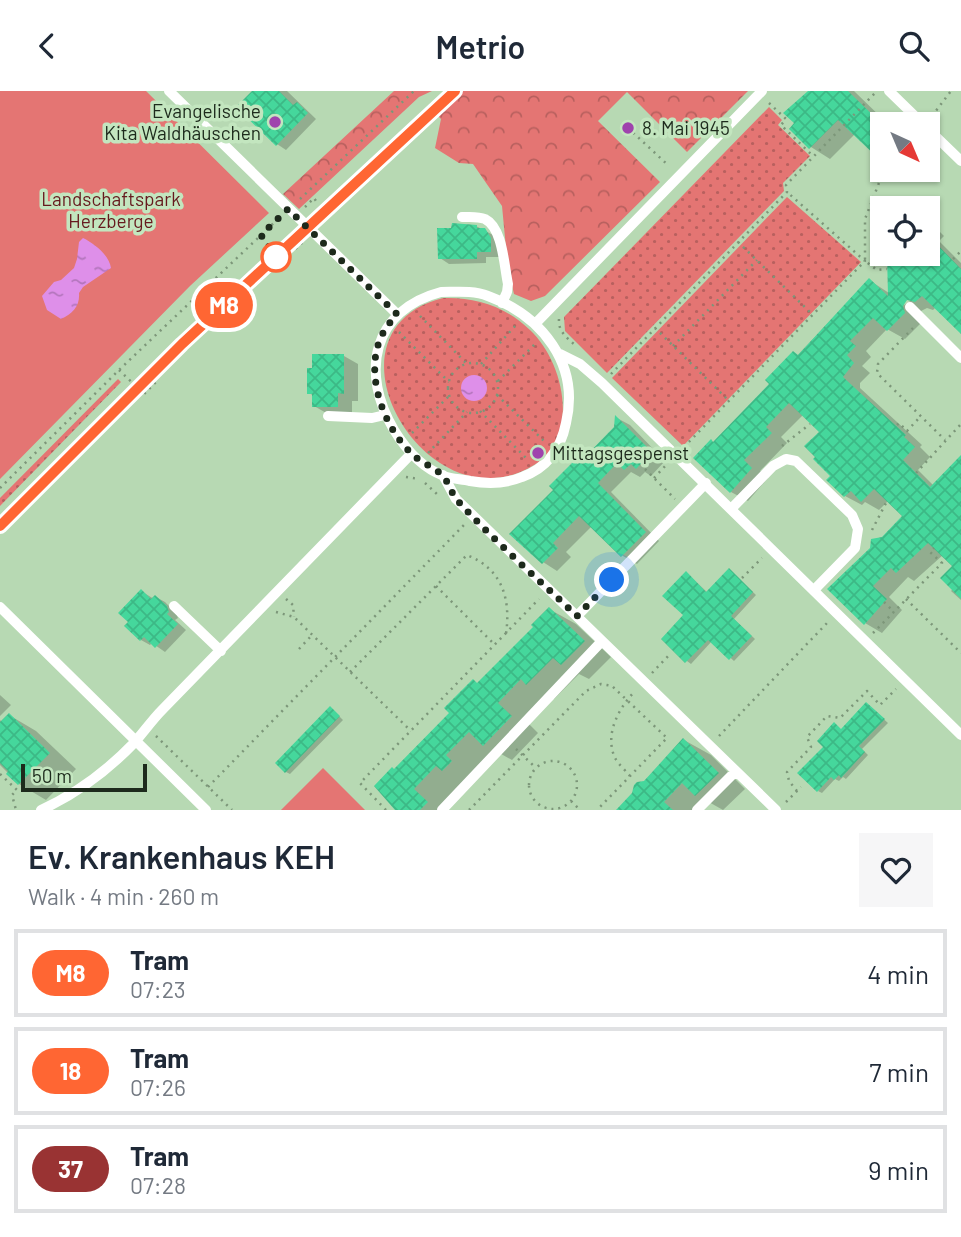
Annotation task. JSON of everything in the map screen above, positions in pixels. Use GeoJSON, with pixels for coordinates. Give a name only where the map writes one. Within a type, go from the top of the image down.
{"type":"FeatureCollection","features":[{"type":"Feature","properties":{"kind":"lane"},"geometry":{"type":"LineString","coordinates":[[169,91],[397,314]]}},
{"type":"Feature","properties":{"kind":"lane"},"geometry":{"type":"LineString","coordinates":[[535,324],[762,91]]}},
{"type":"Feature","properties":{"kind":"lane"},"geometry":{"type":"LineString","coordinates":[[889,91],[917,112]]}},
{"type":"Feature","properties":{"kind":"lane"},"geometry":{"type":"LineString","coordinates":[[940,141],[961,161]]}},
{"type":"Feature","properties":{"kind":"lane"},"geometry":{"type":"LineString","coordinates":[[462,217],[481,217],[492,223],[498,236],[508,283],[508,292],[502,303]]}},
{"type":"Feature","properties":{"kind":"lane"},"geometry":{"type":"LineString","coordinates":[[441,292],[467,292],[488,296],[524,315],[535,324],[560,354],[566,373],[569,411],[555,452],[537,470],[511,481],[492,483],[443,475],[411,454],[385,415],[374,369],[378,346],[397,314],[424,297],[441,292]]}},
{"type":"Feature","properties":{"kind":"lane"},"geometry":{"type":"LineString","coordinates":[[910,307],[961,358]]}},
{"type":"Feature","properties":{"kind":"lane"},"geometry":{"type":"LineString","coordinates":[[560,354],[580,364],[602,383],[961,735]]}},
{"type":"Feature","properties":{"kind":"lane"},"geometry":{"type":"LineString","coordinates":[[328,416],[372,418],[385,415]]}},
{"type":"Feature","properties":{"kind":"lane"},"geometry":{"type":"LineString","coordinates":[[41,810],[64,799],[105,771],[411,454]]}},
{"type":"Feature","properties":{"kind":"lane"},"geometry":{"type":"LineString","coordinates":[[732,508],[773,466],[786,459],[796,461],[852,515],[858,529],[855,548],[815,589]]}},
{"type":"Feature","properties":{"kind":"lane"},"geometry":{"type":"LineString","coordinates":[[443,475],[456,499],[777,810]]}},
{"type":"Feature","properties":{"kind":"lane"},"geometry":{"type":"LineString","coordinates":[[577,616],[706,483]]}},
{"type":"Feature","properties":{"kind":"lane"},"geometry":{"type":"LineString","coordinates":[[174,606],[221,651]]}},
{"type":"Feature","properties":{"kind":"lane"},"geometry":{"type":"LineString","coordinates":[[0,607],[206,810]]}},
{"type":"Feature","properties":{"kind":"lane"},"geometry":{"type":"LineString","coordinates":[[442,810],[603,641]]}},
{"type":"Feature","properties":{"kind":"lane"},"geometry":{"type":"LineString","coordinates":[[697,810],[736,771]]}},
{"type":"Feature","properties":{"kind":"path"},"geometry":{"type":"LineString","coordinates":[[0,488],[119,370],[414,91]]}},
{"type":"Feature","properties":{"kind":"path"},"geometry":{"type":"LineString","coordinates":[[877,91],[786,185],[787,192],[866,261],[877,270],[887,269]]}},
{"type":"Feature","properties":{"kind":"path"},"geometry":{"type":"LineString","coordinates":[[934,112],[951,91]]}},
{"type":"Feature","properties":{"kind":"path"},"geometry":{"type":"LineString","coordinates":[[769,103],[786,119],[781,125],[813,156]]}},
{"type":"Feature","properties":{"kind":"path"},"geometry":{"type":"LineString","coordinates":[[628,128],[679,176]]}},
{"type":"Feature","properties":{"kind":"path"},"geometry":{"type":"LineString","coordinates":[[654,478],[866,261],[865,219],[879,182]]}},
{"type":"Feature","properties":{"kind":"path"},"geometry":{"type":"LineString","coordinates":[[602,383],[787,192]]}},
{"type":"Feature","properties":{"kind":"path"},"geometry":{"type":"LineString","coordinates":[[303,209],[314,198],[316,201]]}},
{"type":"Feature","properties":{"kind":"path"},"geometry":{"type":"LineString","coordinates":[[290,251],[305,239]]}},
{"type":"Feature","properties":{"kind":"path"},"geometry":{"type":"LineString","coordinates":[[738,242],[813,315]]}},
{"type":"Feature","properties":{"kind":"path"},"geometry":{"type":"LineString","coordinates":[[953,259],[961,251]]}},
{"type":"Feature","properties":{"kind":"path"},"geometry":{"type":"LineString","coordinates":[[673,346],[757,260]]}},
{"type":"Feature","properties":{"kind":"path"},"geometry":{"type":"LineString","coordinates":[[409,305],[466,363]]}},
{"type":"Feature","properties":{"kind":"path"},"geometry":{"type":"LineString","coordinates":[[481,364],[524,315]]}},
{"type":"Feature","properties":{"kind":"path"},"geometry":{"type":"LineString","coordinates":[[561,316],[559,327],[579,350]]}},
{"type":"Feature","properties":{"kind":"path"},"geometry":{"type":"LineString","coordinates":[[922,319],[878,364],[877,373],[945,440]]}},
{"type":"Feature","properties":{"kind":"path"},"geometry":{"type":"LineString","coordinates":[[390,323],[449,382]]}},
{"type":"Feature","properties":{"kind":"path"},"geometry":{"type":"LineString","coordinates":[[655,328],[729,401]]}},
{"type":"Feature","properties":{"kind":"path"},"geometry":{"type":"LineString","coordinates":[[498,381],[544,334]]}},
{"type":"Feature","properties":{"kind":"path"},"geometry":{"type":"LineString","coordinates":[[466,363],[481,364],[491,370],[498,381],[497,395],[491,405],[480,411],[467,412],[456,406],[449,396],[449,382],[454,371],[466,363]]}},
{"type":"Feature","properties":{"kind":"path"},"geometry":{"type":"LineString","coordinates":[[119,370],[144,394],[156,382],[154,379]]}},
{"type":"Feature","properties":{"kind":"path"},"geometry":{"type":"LineString","coordinates":[[497,395],[555,452]]}},
{"type":"Feature","properties":{"kind":"path"},"geometry":{"type":"LineString","coordinates":[[402,443],[449,396]]}},
{"type":"Feature","properties":{"kind":"path"},"geometry":{"type":"LineString","coordinates":[[480,411],[537,470]]}},
{"type":"Feature","properties":{"kind":"path"},"geometry":{"type":"LineString","coordinates":[[420,461],[467,412]]}},
{"type":"Feature","properties":{"kind":"path"},"geometry":{"type":"LineString","coordinates":[[897,425],[899,423],[907,431],[920,417]]}},
{"type":"Feature","properties":{"kind":"path"},"geometry":{"type":"LineString","coordinates":[[916,473],[961,424]]}},
{"type":"Feature","properties":{"kind":"path"},"geometry":{"type":"LineString","coordinates":[[645,469],[683,506]]}},
{"type":"Feature","properties":{"kind":"path"},"geometry":{"type":"LineString","coordinates":[[208,787],[466,523]]}},
{"type":"Feature","properties":{"kind":"path"},"geometry":{"type":"LineString","coordinates":[[742,578],[772,547]]}},
{"type":"Feature","properties":{"kind":"path"},"geometry":{"type":"LineString","coordinates":[[866,641],[942,563],[930,552],[934,548]]}},
{"type":"Feature","properties":{"kind":"path"},"geometry":{"type":"LineString","coordinates":[[350,672],[467,555],[482,561],[499,579],[506,599],[506,633]]}},
{"type":"Feature","properties":{"kind":"path"},"geometry":{"type":"LineString","coordinates":[[436,586],[495,645]]}},
{"type":"Feature","properties":{"kind":"path"},"geometry":{"type":"LineString","coordinates":[[386,810],[360,783],[549,589]]}},
{"type":"Feature","properties":{"kind":"path"},"geometry":{"type":"LineString","coordinates":[[279,591],[292,605],[293,617]]}},
{"type":"Feature","properties":{"kind":"path"},"geometry":{"type":"LineString","coordinates":[[906,599],[961,653]]}},
{"type":"Feature","properties":{"kind":"path"},"geometry":{"type":"LineString","coordinates":[[884,602],[894,612]]}},
{"type":"Feature","properties":{"kind":"path"},"geometry":{"type":"LineString","coordinates":[[267,603],[276,613],[293,617],[411,731]]}},
{"type":"Feature","properties":{"kind":"path"},"geometry":{"type":"LineString","coordinates":[[710,746],[838,613]]}},
{"type":"Feature","properties":{"kind":"path"},"geometry":{"type":"LineString","coordinates":[[299,649],[312,635]]}},
{"type":"Feature","properties":{"kind":"path"},"geometry":{"type":"LineString","coordinates":[[630,776],[615,758],[612,739],[616,714],[671,653]]}},
{"type":"Feature","properties":{"kind":"path"},"geometry":{"type":"LineString","coordinates":[[797,791],[789,781],[787,772],[811,747],[807,737],[827,716],[841,718],[867,691],[880,705],[906,680]]}},
{"type":"Feature","properties":{"kind":"path"},"geometry":{"type":"LineString","coordinates":[[469,810],[586,691],[601,684],[612,686],[628,699],[667,739],[597,810]]}},
{"type":"Feature","properties":{"kind":"path"},"geometry":{"type":"LineString","coordinates":[[146,726],[232,810]]}},
{"type":"Feature","properties":{"kind":"path"},"geometry":{"type":"LineString","coordinates":[[508,741],[536,768]]}},
{"type":"Feature","properties":{"kind":"path"},"geometry":{"type":"LineString","coordinates":[[549,761],[563,763],[569,767],[577,780],[575,795],[571,801],[558,808],[550,808],[537,802],[530,789],[536,768],[549,761]]}},
{"type":"Feature","properties":{"kind":"path"},"geometry":{"type":"LineString","coordinates":[[0,774],[17,790],[12,795],[16,810]]}},
{"type":"Feature","properties":{"kind":"path"},"geometry":{"type":"LineString","coordinates":[[777,810],[801,787]]}},
{"type":"Feature","properties":{"kind":"path"},"geometry":{"type":"LineString","coordinates":[[571,801],[580,810]]}},
{"type":"Feature","properties":{"kind":"green space","name":"Landschaftspark Herzberge"},"geometry":{"type":"Polygon","coordinates":[[[0,91],[146,91],[269,213],[190,286],[0,479],[0,91]]]}},
{"type":"Feature","properties":{"kind":"green space"},"geometry":{"type":"Polygon","coordinates":[[[394,91],[432,91],[419,97],[299,209],[283,194],[394,91]]]}},
{"type":"Feature","properties":{"kind":"green space"},"geometry":{"type":"Polygon","coordinates":[[[462,91],[748,91],[687,152],[627,92],[598,121],[660,182],[545,296],[531,301],[514,294],[508,269],[502,206],[473,164],[459,163],[435,148],[441,119],[437,115],[462,91]]]}},
{"type":"Feature","properties":{"kind":"green space"},"geometry":{"type":"Polygon","coordinates":[[[769,107],[782,120],[778,125],[810,156],[783,183],[784,191],[607,373],[565,331],[564,317],[769,107]]]}},
{"type":"Feature","properties":{"kind":"green space"},"geometry":{"type":"Polygon","coordinates":[[[787,197],[861,262],[683,446],[612,378],[787,197]]]}},
{"type":"Feature","properties":{"kind":"green space"},"geometry":{"type":"Polygon","coordinates":[[[443,298],[478,301],[500,309],[530,330],[552,361],[559,379],[562,418],[558,436],[549,452],[534,465],[494,478],[456,471],[423,450],[399,419],[386,383],[386,347],[405,317],[443,298]]]}},
{"type":"Feature","properties":{"kind":"green space"},"geometry":{"type":"Polygon","coordinates":[[[118,379],[121,382],[0,506],[0,498],[118,379]]]}},
{"type":"Feature","properties":{"kind":"green space"},"geometry":{"type":"Polygon","coordinates":[[[323,768],[365,810],[281,810],[323,768]]]}},
{"type":"Feature","properties":{"kind":"water"},"geometry":{"type":"Polygon","coordinates":[[[83,238],[101,250],[111,268],[83,287],[75,309],[61,319],[47,310],[42,296],[54,282],[61,280],[74,268],[79,242],[83,238]]]}},
{"type":"Feature","properties":{"kind":"water"},"geometry":{"type":"Polygon","coordinates":[[[474,375],[483,379],[487,388],[483,397],[474,401],[465,397],[461,388],[465,379],[474,375]]]}},
{"type":"Feature","properties":{"kind":"building","name":"Evangelische Kita Waldhäuschen"},"geometry":{"type":"Polygon","coordinates":[[[252,91],[279,91],[293,105],[297,102],[308,113],[276,146],[236,107],[252,91]]]}},
{"type":"Feature","properties":{"kind":"building"},"geometry":{"type":"Polygon","coordinates":[[[808,91],[848,91],[870,112],[870,151],[838,120],[809,149],[789,129],[794,123],[783,113],[808,91]]]}},
{"type":"Feature","properties":{"kind":"building"},"geometry":{"type":"Polygon","coordinates":[[[452,223],[485,228],[491,238],[491,252],[477,252],[477,259],[438,259],[437,228],[451,228],[452,223]]]}},
{"type":"Feature","properties":{"kind":"building"},"geometry":{"type":"Polygon","coordinates":[[[940,247],[961,269],[961,334],[922,296],[915,302],[907,300],[903,306],[905,313],[887,331],[873,318],[850,341],[856,346],[847,355],[854,363],[843,377],[906,435],[904,437],[915,447],[903,460],[930,487],[961,455],[961,599],[940,578],[952,566],[928,543],[896,573],[891,568],[873,586],[887,599],[864,625],[827,589],[870,548],[871,539],[882,537],[902,516],[874,489],[861,502],[851,491],[844,497],[826,480],[830,476],[804,446],[819,432],[789,403],[766,427],[772,433],[744,460],[752,468],[730,493],[693,458],[711,439],[713,442],[769,384],[765,380],[793,351],[798,355],[869,278],[888,296],[887,266],[940,266],[940,247]]]}},
{"type":"Feature","properties":{"kind":"building"},"geometry":{"type":"Polygon","coordinates":[[[312,354],[344,354],[344,394],[338,393],[338,407],[312,407],[312,394],[307,394],[307,368],[312,368],[312,354]]]}},
{"type":"Feature","properties":{"kind":"building"},"geometry":{"type":"Polygon","coordinates":[[[615,415],[652,452],[636,469],[631,464],[624,470],[617,463],[598,483],[646,532],[621,557],[579,516],[553,543],[558,548],[542,564],[509,534],[553,490],[549,486],[574,461],[578,464],[614,427],[615,415]]]}},
{"type":"Feature","properties":{"kind":"building"},"geometry":{"type":"Polygon","coordinates":[[[729,568],[753,592],[731,616],[752,636],[729,660],[708,640],[685,663],[661,639],[683,615],[662,596],[686,571],[706,592],[729,568]]]}},
{"type":"Feature","properties":{"kind":"building"},"geometry":{"type":"Polygon","coordinates":[[[141,589],[151,599],[155,595],[167,606],[167,614],[178,624],[155,648],[144,637],[140,641],[124,626],[128,622],[118,613],[141,589]]]}},
{"type":"Feature","properties":{"kind":"building"},"geometry":{"type":"Polygon","coordinates":[[[549,607],[585,641],[561,665],[553,658],[526,685],[521,679],[498,703],[512,716],[483,746],[469,732],[446,755],[452,761],[442,771],[436,766],[414,789],[428,802],[420,810],[395,810],[374,786],[449,713],[444,708],[473,679],[477,683],[533,627],[531,625],[549,607]]]}},
{"type":"Feature","properties":{"kind":"building"},"geometry":{"type":"Polygon","coordinates":[[[866,702],[885,719],[859,746],[865,752],[841,778],[839,775],[834,780],[831,777],[817,792],[797,773],[823,747],[817,741],[834,722],[841,729],[866,702]]]}},
{"type":"Feature","properties":{"kind":"building"},"geometry":{"type":"Polygon","coordinates":[[[330,706],[340,716],[285,773],[275,763],[330,706]]]}},
{"type":"Feature","properties":{"kind":"building"},"geometry":{"type":"Polygon","coordinates":[[[9,713],[50,753],[18,785],[6,774],[8,771],[0,763],[0,722],[9,713]]]}},
{"type":"Feature","properties":{"kind":"building"},"geometry":{"type":"Polygon","coordinates":[[[683,738],[719,773],[695,796],[682,783],[664,802],[673,810],[616,810],[632,793],[634,785],[644,781],[683,738]]]}},
{"type":"Feature","properties":{"kind":"tram line"},"geometry":{"type":"LineString","coordinates":[[0,526],[198,329],[455,91]]}},
{"type":"Feature","properties":{"kind":"tram line","name":"M8"},"geometry":{"type":"LineString","coordinates":[[0,526],[137,387],[455,91]]}},
{"type":"Feature","properties":{"kind":"place","name":"Evangelische Kita Waldhäuschen"},"geometry":{"type":"Point","coordinates":[275,122]}},
{"type":"Feature","properties":{"kind":"place","name":"8. Mai 1945"},"geometry":{"type":"Point","coordinates":[628,128]}},
{"type":"Feature","properties":{"kind":"place","name":"Mittagsgespenst"},"geometry":{"type":"Point","coordinates":[538,453]}},
{"type":"Feature","properties":{"kind":"route"},"geometry":{"type":"LineString","coordinates":[[276,257],[261,235],[288,209],[397,314],[382,335],[374,369],[385,415],[411,454],[443,475],[456,499],[577,616],[612,580]]}}]}
